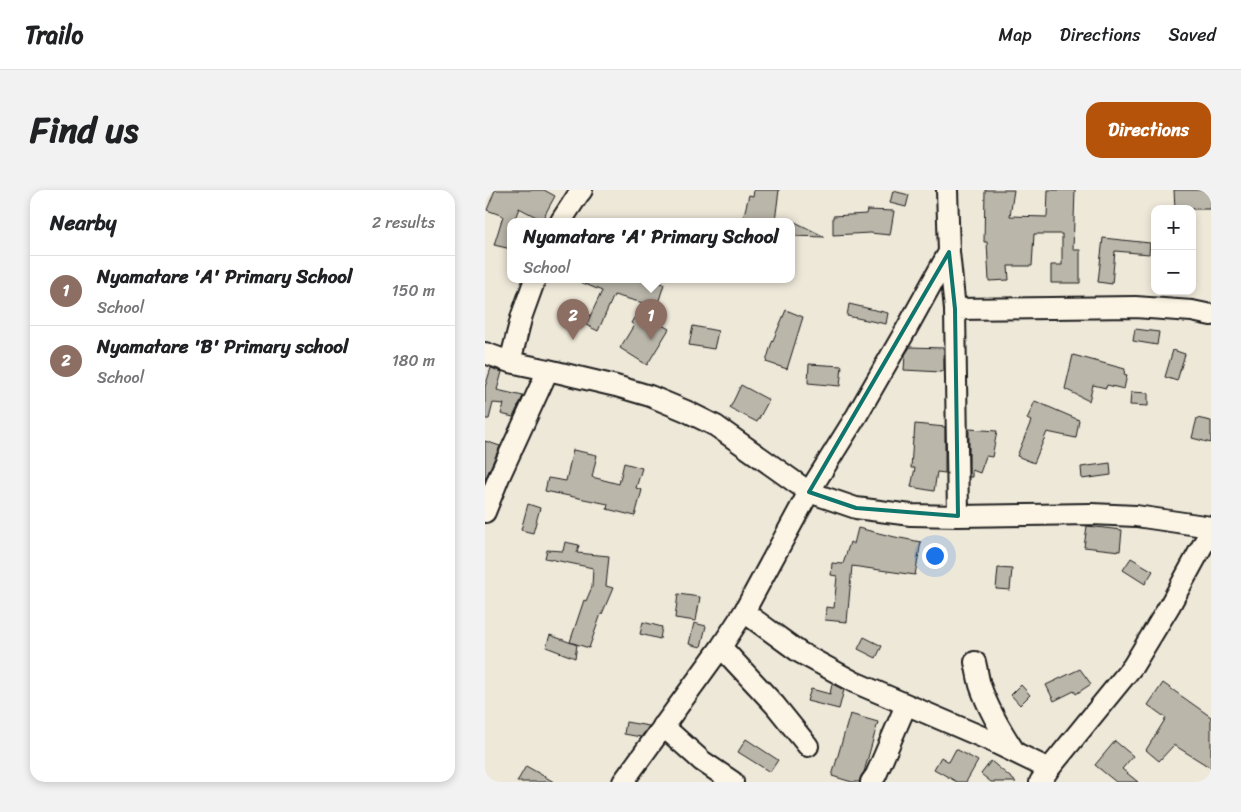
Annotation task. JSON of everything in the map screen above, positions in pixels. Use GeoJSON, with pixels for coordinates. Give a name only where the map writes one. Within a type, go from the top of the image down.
{"type":"FeatureCollection","features":[{"type":"Feature","properties":{"kind":"street"},"geometry":{"type":"LineString","coordinates":[[563,218],[582,190]]}},
{"type":"Feature","properties":{"kind":"street"},"geometry":{"type":"LineString","coordinates":[[947,190],[949,252],[955,309],[958,516]]}},
{"type":"Feature","properties":{"kind":"street"},"geometry":{"type":"LineString","coordinates":[[623,782],[745,612],[809,492],[857,415],[949,252]]}},
{"type":"Feature","properties":{"kind":"street"},"geometry":{"type":"LineString","coordinates":[[510,362],[522,315],[534,283]]}},
{"type":"Feature","properties":{"kind":"street"},"geometry":{"type":"LineString","coordinates":[[955,309],[1135,307],[1192,311],[1211,315]]}},
{"type":"Feature","properties":{"kind":"street"},"geometry":{"type":"LineString","coordinates":[[485,353],[510,362],[616,386],[650,396],[686,411],[716,426],[809,492],[856,508],[911,515],[1061,514],[1136,516],[1211,529],[1170,605],[1133,666],[1045,776],[1015,752],[854,682],[799,652],[745,612]]}},
{"type":"Feature","properties":{"kind":"street"},"geometry":{"type":"LineString","coordinates":[[485,512],[548,370]]}},
{"type":"Feature","properties":{"kind":"street"},"geometry":{"type":"LineString","coordinates":[[721,648],[775,705],[808,746]]}},
{"type":"Feature","properties":{"kind":"street"},"geometry":{"type":"LineString","coordinates":[[975,662],[980,685],[990,711],[1015,752]]}},
{"type":"Feature","properties":{"kind":"street"},"geometry":{"type":"LineString","coordinates":[[871,782],[876,775],[906,705]]}},
{"type":"Feature","properties":{"kind":"street"},"geometry":{"type":"LineString","coordinates":[[663,726],[702,760],[733,782]]}},
{"type":"Feature","properties":{"kind":"highlighted area"},"geometry":{"type":"Polygon","coordinates":[[[949,252],[955,309],[958,516],[856,508],[809,492],[949,252]]]}},
{"type":"Feature","properties":{"kind":"building"},"geometry":{"type":"Polygon","coordinates":[[[495,190],[544,190],[555,196],[543,218],[538,218],[519,208],[515,218],[507,218],[507,248],[494,245],[503,216],[487,210],[495,190]]]}},
{"type":"Feature","properties":{"kind":"building"},"geometry":{"type":"Polygon","coordinates":[[[754,190],[779,190],[775,218],[743,218],[749,195],[753,196],[754,190]]]}},
{"type":"Feature","properties":{"kind":"building"},"geometry":{"type":"Polygon","coordinates":[[[985,190],[1014,190],[1010,216],[1047,217],[1048,190],[1075,190],[1073,250],[1080,250],[1080,283],[1051,283],[1051,265],[1062,265],[1062,234],[1034,234],[1032,266],[1008,266],[1009,280],[989,281],[987,242],[984,242],[985,190]]]}},
{"type":"Feature","properties":{"kind":"building"},"geometry":{"type":"Polygon","coordinates":[[[1174,190],[1211,190],[1211,209],[1196,209],[1196,205],[1175,205],[1174,190]]]}},
{"type":"Feature","properties":{"kind":"building"},"geometry":{"type":"Polygon","coordinates":[[[893,191],[909,195],[906,207],[890,203],[893,191]]]}},
{"type":"Feature","properties":{"kind":"building"},"geometry":{"type":"Polygon","coordinates":[[[867,210],[894,211],[890,235],[870,233],[833,235],[833,216],[866,214],[867,210]]]}},
{"type":"Feature","properties":{"kind":"building"},"geometry":{"type":"Polygon","coordinates":[[[795,222],[825,237],[795,236],[795,222]]]}},
{"type":"Feature","properties":{"kind":"building"},"geometry":{"type":"Polygon","coordinates":[[[1103,238],[1150,243],[1149,254],[1115,251],[1112,284],[1098,282],[1103,238]]]}},
{"type":"Feature","properties":{"kind":"building"},"geometry":{"type":"Polygon","coordinates":[[[583,283],[664,284],[653,320],[669,329],[647,365],[620,348],[634,325],[631,323],[643,303],[614,295],[598,331],[586,325],[602,291],[583,283]]]}},
{"type":"Feature","properties":{"kind":"building"},"geometry":{"type":"Polygon","coordinates":[[[849,304],[888,313],[886,324],[847,316],[849,304]]]}},
{"type":"Feature","properties":{"kind":"building"},"geometry":{"type":"Polygon","coordinates":[[[786,310],[803,317],[787,369],[766,362],[786,310]]]}},
{"type":"Feature","properties":{"kind":"building"},"geometry":{"type":"Polygon","coordinates":[[[693,326],[718,331],[714,349],[689,345],[693,326]]]}},
{"type":"Feature","properties":{"kind":"building"},"geometry":{"type":"Polygon","coordinates":[[[1135,329],[1159,332],[1157,345],[1133,341],[1135,329]]]}},
{"type":"Feature","properties":{"kind":"building"},"geometry":{"type":"Polygon","coordinates":[[[910,347],[944,348],[944,371],[904,370],[905,355],[910,347]]]}},
{"type":"Feature","properties":{"kind":"building"},"geometry":{"type":"Polygon","coordinates":[[[1173,350],[1185,354],[1177,381],[1165,377],[1173,350]]]}},
{"type":"Feature","properties":{"kind":"building"},"geometry":{"type":"Polygon","coordinates":[[[1073,355],[1125,369],[1124,374],[1127,375],[1124,389],[1107,385],[1106,388],[1093,385],[1089,401],[1065,389],[1073,355]]]}},
{"type":"Feature","properties":{"kind":"building"},"geometry":{"type":"Polygon","coordinates":[[[809,364],[842,366],[840,386],[808,383],[809,364]]]}},
{"type":"Feature","properties":{"kind":"building"},"geometry":{"type":"Polygon","coordinates":[[[491,368],[502,372],[497,390],[523,396],[513,417],[501,414],[504,404],[493,403],[489,419],[485,419],[485,387],[491,368]]]}},
{"type":"Feature","properties":{"kind":"building"},"geometry":{"type":"Polygon","coordinates":[[[741,385],[769,400],[757,422],[730,408],[741,385]]]}},
{"type":"Feature","properties":{"kind":"building"},"geometry":{"type":"Polygon","coordinates":[[[1131,392],[1148,393],[1148,406],[1130,405],[1131,392]]]}},
{"type":"Feature","properties":{"kind":"building"},"geometry":{"type":"Polygon","coordinates":[[[1035,401],[1079,420],[1076,438],[1047,432],[1034,463],[1017,456],[1031,421],[1027,419],[1035,401]]]}},
{"type":"Feature","properties":{"kind":"building"},"geometry":{"type":"Polygon","coordinates":[[[1197,418],[1211,421],[1211,443],[1192,438],[1197,418]]]}},
{"type":"Feature","properties":{"kind":"building"},"geometry":{"type":"Polygon","coordinates":[[[915,424],[945,427],[945,473],[937,472],[934,491],[911,487],[915,468],[911,468],[915,424]]]}},
{"type":"Feature","properties":{"kind":"building"},"geometry":{"type":"Polygon","coordinates":[[[969,429],[997,431],[992,457],[986,456],[980,473],[972,470],[972,477],[969,477],[969,429]]]}},
{"type":"Feature","properties":{"kind":"building"},"geometry":{"type":"Polygon","coordinates":[[[485,441],[500,446],[485,480],[485,441]]]}},
{"type":"Feature","properties":{"kind":"building"},"geometry":{"type":"Polygon","coordinates":[[[573,450],[597,455],[592,477],[619,484],[624,463],[642,468],[636,488],[642,490],[635,516],[607,509],[608,504],[545,491],[548,478],[566,481],[573,450]]]}},
{"type":"Feature","properties":{"kind":"building"},"geometry":{"type":"Polygon","coordinates":[[[1110,463],[1111,475],[1082,479],[1081,467],[1110,463]]]}},
{"type":"Feature","properties":{"kind":"building"},"geometry":{"type":"Polygon","coordinates":[[[528,504],[540,508],[533,533],[521,530],[528,504]]]}},
{"type":"Feature","properties":{"kind":"building"},"geometry":{"type":"Polygon","coordinates":[[[1087,526],[1122,530],[1120,551],[1084,547],[1087,526]]]}},
{"type":"Feature","properties":{"kind":"building"},"geometry":{"type":"Polygon","coordinates":[[[858,528],[921,542],[915,575],[852,566],[847,622],[825,620],[826,607],[834,608],[837,576],[831,575],[832,563],[843,564],[850,542],[854,544],[858,528]]]}},
{"type":"Feature","properties":{"kind":"building"},"geometry":{"type":"Polygon","coordinates":[[[565,542],[579,545],[577,553],[609,556],[606,586],[613,588],[589,648],[570,642],[584,600],[586,601],[592,587],[593,568],[545,558],[547,550],[563,551],[565,542]]]}},
{"type":"Feature","properties":{"kind":"building"},"geometry":{"type":"Polygon","coordinates":[[[1131,558],[1153,571],[1145,584],[1123,570],[1131,558]]]}},
{"type":"Feature","properties":{"kind":"building"},"geometry":{"type":"Polygon","coordinates":[[[998,568],[1012,569],[1010,590],[996,589],[998,568]]]}},
{"type":"Feature","properties":{"kind":"building"},"geometry":{"type":"Polygon","coordinates":[[[678,594],[700,597],[696,621],[675,618],[678,594]]]}},
{"type":"Feature","properties":{"kind":"building"},"geometry":{"type":"Polygon","coordinates":[[[643,622],[662,627],[660,639],[640,634],[643,622]]]}},
{"type":"Feature","properties":{"kind":"building"},"geometry":{"type":"Polygon","coordinates":[[[694,623],[706,626],[701,647],[689,644],[694,623]]]}},
{"type":"Feature","properties":{"kind":"building"},"geometry":{"type":"Polygon","coordinates":[[[550,635],[577,645],[575,658],[546,647],[550,635]]]}},
{"type":"Feature","properties":{"kind":"building"},"geometry":{"type":"Polygon","coordinates":[[[864,637],[882,646],[876,658],[858,649],[864,637]]]}},
{"type":"Feature","properties":{"kind":"building"},"geometry":{"type":"Polygon","coordinates":[[[1080,669],[1091,684],[1076,694],[1074,691],[1054,701],[1046,685],[1080,669]]]}},
{"type":"Feature","properties":{"kind":"building"},"geometry":{"type":"Polygon","coordinates":[[[1163,683],[1211,717],[1211,768],[1174,745],[1159,761],[1146,750],[1166,718],[1148,705],[1163,683]]]}},
{"type":"Feature","properties":{"kind":"building"},"geometry":{"type":"Polygon","coordinates":[[[832,684],[844,690],[839,709],[807,701],[811,689],[830,694],[832,684]]]}},
{"type":"Feature","properties":{"kind":"building"},"geometry":{"type":"Polygon","coordinates":[[[1021,685],[1030,695],[1020,705],[1011,695],[1021,685]]]}},
{"type":"Feature","properties":{"kind":"building"},"geometry":{"type":"Polygon","coordinates":[[[850,714],[878,722],[864,772],[859,782],[852,782],[832,776],[850,714]]]}},
{"type":"Feature","properties":{"kind":"building"},"geometry":{"type":"Polygon","coordinates":[[[626,722],[649,726],[641,737],[624,734],[626,722]]]}},
{"type":"Feature","properties":{"kind":"building"},"geometry":{"type":"Polygon","coordinates":[[[746,739],[778,760],[770,772],[738,752],[746,739]]]}},
{"type":"Feature","properties":{"kind":"building"},"geometry":{"type":"Polygon","coordinates":[[[1115,741],[1133,756],[1122,769],[1138,782],[1116,782],[1095,765],[1115,741]]]}},
{"type":"Feature","properties":{"kind":"building"},"geometry":{"type":"Polygon","coordinates":[[[956,749],[978,761],[966,782],[957,782],[934,769],[941,757],[949,762],[956,749]]]}},
{"type":"Feature","properties":{"kind":"building"},"geometry":{"type":"Polygon","coordinates":[[[991,761],[1016,782],[991,782],[981,774],[991,761]]]}},
{"type":"Feature","properties":{"kind":"building"},"geometry":{"type":"Polygon","coordinates":[[[526,766],[554,782],[517,782],[526,766]]]}},
{"type":"Feature","properties":{"kind":"place","name":"Nyamatare 'B' Primary school"},"geometry":{"type":"Point","coordinates":[573,340]}},
{"type":"Feature","properties":{"kind":"place","name":"Nyamatare 'A' Primary School"},"geometry":{"type":"Point","coordinates":[651,340]}}]}
